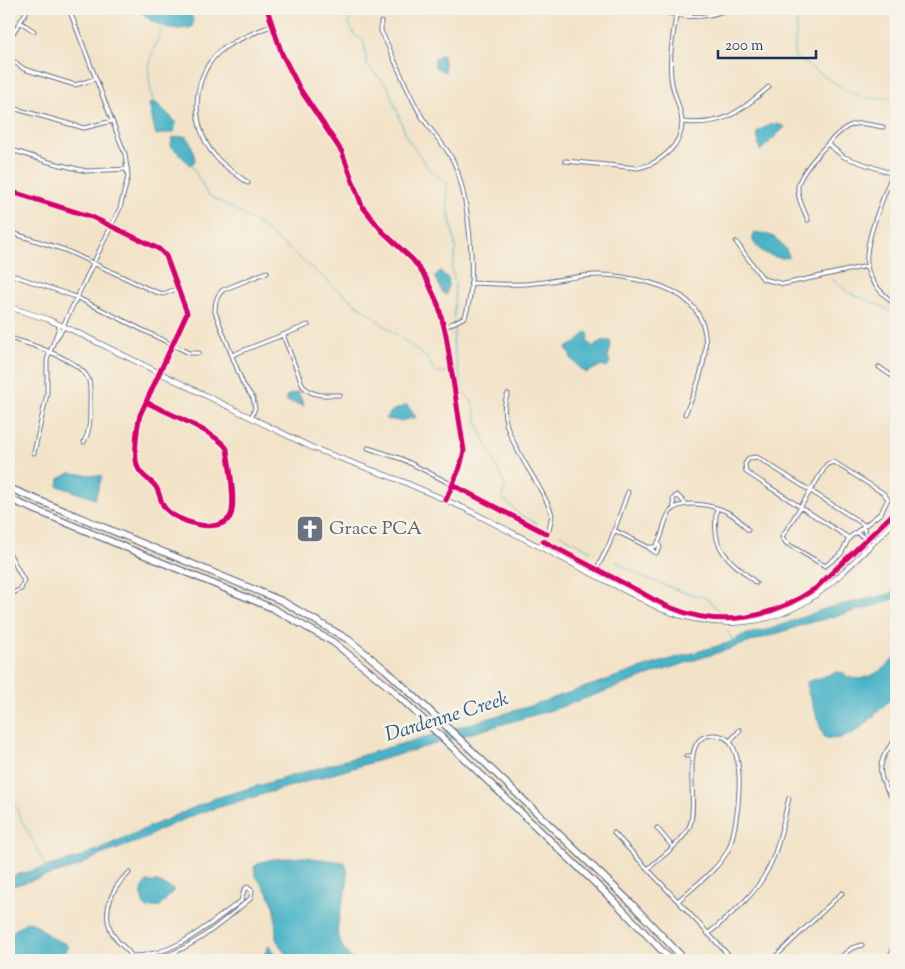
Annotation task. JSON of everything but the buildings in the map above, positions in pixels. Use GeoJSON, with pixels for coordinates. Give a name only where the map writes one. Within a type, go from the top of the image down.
{"type":"FeatureCollection","features":[{"type":"Feature","properties":{"kind":"highway"},"geometry":{"type":"LineString","coordinates":[[9,488],[301,611],[334,630],[368,654],[440,720],[630,902],[685,960]]}},
{"type":"Feature","properties":{"kind":"highway"},"geometry":{"type":"LineString","coordinates":[[9,499],[272,608],[302,624],[363,664],[610,898],[671,960]]}},
{"type":"Feature","properties":{"kind":"main road"},"geometry":{"type":"LineString","coordinates":[[9,307],[62,326],[313,448],[446,500],[541,546],[661,609],[698,621],[737,623],[780,614],[805,602],[896,520]]}},
{"type":"Feature","properties":{"kind":"street"},"geometry":{"type":"LineString","coordinates":[[9,40],[28,9]]}},
{"type":"Feature","properties":{"kind":"street"},"geometry":{"type":"LineString","coordinates":[[34,453],[47,394],[47,360],[49,352],[112,226],[126,190],[128,169],[125,154],[69,9]]}},
{"type":"Feature","properties":{"kind":"street"},"geometry":{"type":"LineString","coordinates":[[267,9],[282,54],[300,89],[342,152],[362,206],[382,231],[406,252],[422,272],[438,304],[444,327],[464,451],[446,500]]}},
{"type":"Feature","properties":{"kind":"street"},"geometry":{"type":"LineString","coordinates":[[654,9],[676,16],[703,16],[728,9]]}},
{"type":"Feature","properties":{"kind":"street"},"geometry":{"type":"LineString","coordinates":[[565,161],[628,168],[649,166],[667,154],[678,135],[682,122],[671,78],[672,43],[676,16]]}},
{"type":"Feature","properties":{"kind":"street"},"geometry":{"type":"LineString","coordinates":[[20,22],[34,31]]}},
{"type":"Feature","properties":{"kind":"street"},"geometry":{"type":"LineString","coordinates":[[381,22],[381,31],[422,117],[445,148],[457,169],[466,206],[470,283],[468,307],[465,317],[444,327]]}},
{"type":"Feature","properties":{"kind":"street"},"geometry":{"type":"LineString","coordinates":[[248,182],[214,156],[199,126],[196,101],[201,81],[207,68],[222,49],[241,38],[273,25]]}},
{"type":"Feature","properties":{"kind":"street"},"geometry":{"type":"LineString","coordinates":[[9,58],[24,69],[75,85],[95,79]]}},
{"type":"Feature","properties":{"kind":"street"},"geometry":{"type":"LineString","coordinates":[[682,122],[709,123],[724,119],[769,87]]}},
{"type":"Feature","properties":{"kind":"street"},"geometry":{"type":"LineString","coordinates":[[9,107],[84,128],[112,121]]}},
{"type":"Feature","properties":{"kind":"street"},"geometry":{"type":"LineString","coordinates":[[808,220],[798,193],[798,182],[804,171],[849,126],[862,124],[883,127]]}},
{"type":"Feature","properties":{"kind":"street"},"geometry":{"type":"LineString","coordinates":[[829,145],[844,157],[894,174],[869,244],[867,266],[870,278],[877,288],[896,306]]}},
{"type":"Feature","properties":{"kind":"street"},"geometry":{"type":"LineString","coordinates":[[9,149],[49,162],[86,171],[128,169]]}},
{"type":"Feature","properties":{"kind":"street"},"geometry":{"type":"LineString","coordinates":[[9,191],[78,212],[112,226],[159,249],[166,256],[187,313],[174,345],[146,402],[137,425],[137,466],[140,472],[156,487],[163,505],[170,513],[208,527],[224,523],[229,518],[233,505],[227,450],[224,444],[214,436],[146,402]]}},
{"type":"Feature","properties":{"kind":"street"},"geometry":{"type":"LineString","coordinates":[[9,232],[65,250],[163,294],[179,288]]}},
{"type":"Feature","properties":{"kind":"street"},"geometry":{"type":"LineString","coordinates":[[736,242],[763,279],[784,284],[867,266]]}},
{"type":"Feature","properties":{"kind":"street"},"geometry":{"type":"LineString","coordinates":[[251,418],[255,408],[252,398],[243,384],[215,312],[217,298],[223,290],[267,272]]}},
{"type":"Feature","properties":{"kind":"street"},"geometry":{"type":"LineString","coordinates":[[9,274],[76,297],[193,354],[199,353]]}},
{"type":"Feature","properties":{"kind":"street"},"geometry":{"type":"LineString","coordinates":[[470,283],[534,284],[602,275],[631,277],[665,287],[690,302],[702,319],[706,332],[706,354],[700,384],[686,414]]}},
{"type":"Feature","properties":{"kind":"street"},"geometry":{"type":"LineString","coordinates":[[232,355],[308,325]]}},
{"type":"Feature","properties":{"kind":"street"},"geometry":{"type":"LineString","coordinates":[[283,335],[303,386],[307,391],[313,394],[340,394]]}},
{"type":"Feature","properties":{"kind":"street"},"geometry":{"type":"LineString","coordinates":[[9,338],[49,352],[83,369],[89,381],[89,433],[84,442]]}},
{"type":"Feature","properties":{"kind":"street"},"geometry":{"type":"LineString","coordinates":[[879,367],[896,380]]}},
{"type":"Feature","properties":{"kind":"street"},"geometry":{"type":"LineString","coordinates":[[508,394],[504,402],[506,422],[552,515],[549,530],[541,546]]}},
{"type":"Feature","properties":{"kind":"street"},"geometry":{"type":"LineString","coordinates":[[368,448],[402,459],[452,485]]}},
{"type":"Feature","properties":{"kind":"street"},"geometry":{"type":"LineString","coordinates":[[849,538],[746,472],[744,466],[749,458],[757,457],[863,524],[865,533],[874,541]]}},
{"type":"Feature","properties":{"kind":"street"},"geometry":{"type":"LineString","coordinates":[[834,462],[887,496],[885,507],[864,528],[849,538],[840,554],[825,566],[783,540],[782,535],[810,491],[827,464],[834,462]]}},
{"type":"Feature","properties":{"kind":"street"},"geometry":{"type":"LineString","coordinates":[[594,574],[606,554],[628,492]]}},
{"type":"Feature","properties":{"kind":"street"},"geometry":{"type":"LineString","coordinates":[[674,508],[673,499],[677,496],[686,504]]}},
{"type":"Feature","properties":{"kind":"street"},"geometry":{"type":"LineString","coordinates":[[614,530],[648,547],[655,547],[666,518],[674,508],[686,504],[717,508],[732,514],[748,530]]}},
{"type":"Feature","properties":{"kind":"street"},"geometry":{"type":"LineString","coordinates":[[717,508],[714,531],[719,547],[756,583]]}},
{"type":"Feature","properties":{"kind":"street"},"geometry":{"type":"LineString","coordinates":[[857,533],[870,545]]}},
{"type":"Feature","properties":{"kind":"street"},"geometry":{"type":"LineString","coordinates":[[9,553],[24,581],[21,589],[9,595]]}},
{"type":"Feature","properties":{"kind":"street"},"geometry":{"type":"LineString","coordinates":[[730,741],[740,730]]}},
{"type":"Feature","properties":{"kind":"street"},"geometry":{"type":"LineString","coordinates":[[648,869],[688,830],[692,815],[694,773],[691,756],[696,743],[707,736],[719,735],[730,741],[735,751],[738,774],[738,814],[732,841],[722,859],[678,901]]}},
{"type":"Feature","properties":{"kind":"street"},"geometry":{"type":"LineString","coordinates":[[896,740],[883,755],[880,772],[885,788],[896,803]]}},
{"type":"Feature","properties":{"kind":"street"},"geometry":{"type":"LineString","coordinates":[[686,756],[691,756]]}},
{"type":"Feature","properties":{"kind":"street"},"geometry":{"type":"LineString","coordinates":[[708,934],[748,898],[765,875],[774,855],[789,798]]}},
{"type":"Feature","properties":{"kind":"street"},"geometry":{"type":"LineString","coordinates":[[657,828],[672,846]]}},
{"type":"Feature","properties":{"kind":"street"},"geometry":{"type":"LineString","coordinates":[[614,833],[733,960]]}},
{"type":"Feature","properties":{"kind":"street"},"geometry":{"type":"LineString","coordinates":[[129,873],[119,881],[112,894],[108,907],[108,920],[111,932],[132,958],[162,952],[184,942],[241,900],[247,887],[252,891],[250,898],[199,939],[167,956],[150,960]]}},
{"type":"Feature","properties":{"kind":"street"},"geometry":{"type":"LineString","coordinates":[[772,960],[842,893]]}},
{"type":"Feature","properties":{"kind":"street"},"geometry":{"type":"LineString","coordinates":[[888,960],[896,943]]}},
{"type":"Feature","properties":{"kind":"street"},"geometry":{"type":"LineString","coordinates":[[837,960],[852,948],[862,945]]}},
{"type":"Feature","properties":{"kind":"water"},"geometry":{"type":"Polygon","coordinates":[[[139,9],[190,9],[193,21],[192,27],[178,29],[162,26],[149,19],[139,9]]]}},
{"type":"Feature","properties":{"kind":"water"},"geometry":{"type":"Polygon","coordinates":[[[440,55],[443,56],[445,72],[435,67],[435,59],[440,55]]]}},
{"type":"Feature","properties":{"kind":"water"},"geometry":{"type":"Polygon","coordinates":[[[154,102],[176,123],[174,132],[156,135],[149,104],[154,102]]]}},
{"type":"Feature","properties":{"kind":"water"},"geometry":{"type":"Polygon","coordinates":[[[777,124],[785,127],[760,151],[757,132],[769,125],[777,124]]]}},
{"type":"Feature","properties":{"kind":"water"},"geometry":{"type":"Polygon","coordinates":[[[185,136],[191,145],[195,161],[190,165],[171,146],[172,138],[185,136]]]}},
{"type":"Feature","properties":{"kind":"water"},"geometry":{"type":"Polygon","coordinates":[[[755,233],[766,234],[776,239],[784,247],[789,257],[778,258],[761,251],[752,237],[755,233]]]}},
{"type":"Feature","properties":{"kind":"water"},"geometry":{"type":"Polygon","coordinates":[[[440,271],[449,279],[446,295],[443,293],[435,276],[440,271]]]}},
{"type":"Feature","properties":{"kind":"water"},"geometry":{"type":"Polygon","coordinates":[[[586,332],[589,334],[587,341],[593,347],[602,341],[610,341],[611,346],[608,357],[610,362],[607,367],[602,365],[586,373],[573,361],[566,348],[576,343],[586,332]]]}},
{"type":"Feature","properties":{"kind":"water"},"geometry":{"type":"Polygon","coordinates":[[[298,392],[304,406],[287,401],[286,396],[298,392]]]}},
{"type":"Feature","properties":{"kind":"water"},"geometry":{"type":"Polygon","coordinates":[[[407,405],[416,417],[401,421],[385,419],[392,411],[407,405]]]}},
{"type":"Feature","properties":{"kind":"water"},"geometry":{"type":"Polygon","coordinates":[[[70,473],[102,476],[95,499],[58,486],[59,479],[70,473]]]}},
{"type":"Feature","properties":{"kind":"water"},"geometry":{"type":"Polygon","coordinates":[[[896,588],[896,598],[867,608],[812,622],[664,670],[561,707],[199,813],[157,831],[145,839],[98,856],[77,867],[9,887],[9,877],[78,858],[216,798],[524,708],[654,664],[728,643],[743,635],[771,629],[827,608],[890,594],[896,588]]]}},
{"type":"Feature","properties":{"kind":"water"},"geometry":{"type":"Polygon","coordinates":[[[896,656],[896,694],[872,718],[854,732],[834,739],[824,737],[806,686],[807,682],[837,672],[844,673],[852,678],[866,678],[880,671],[896,656]]]}},
{"type":"Feature","properties":{"kind":"water"},"geometry":{"type":"Polygon","coordinates":[[[303,857],[344,862],[348,878],[339,918],[338,936],[342,946],[352,960],[289,960],[276,939],[275,908],[256,876],[254,867],[264,861],[303,857]]]}},
{"type":"Feature","properties":{"kind":"water"},"geometry":{"type":"Polygon","coordinates":[[[147,882],[158,882],[174,890],[160,906],[147,908],[142,901],[142,895],[143,886],[147,882]]]}},
{"type":"Feature","properties":{"kind":"water"},"geometry":{"type":"Polygon","coordinates":[[[28,921],[38,926],[50,937],[66,944],[68,949],[55,956],[53,960],[9,960],[9,934],[28,921]]]}},
{"type":"Feature","properties":{"kind":"water"},"geometry":{"type":"Polygon","coordinates":[[[269,946],[280,960],[261,960],[269,946]]]}},
{"type":"Feature","properties":{"kind":"waterway"},"geometry":{"type":"LineString","coordinates":[[352,9],[349,24],[355,35],[364,42],[367,65],[388,87],[407,138],[430,170],[447,183],[448,208],[456,249],[452,270],[455,284],[454,318]]}},
{"type":"Feature","properties":{"kind":"waterway"},"geometry":{"type":"LineString","coordinates":[[798,9],[794,57],[849,92],[869,98],[896,98]]}},
{"type":"Feature","properties":{"kind":"waterway"},"geometry":{"type":"LineString","coordinates":[[153,102],[149,80],[150,63],[163,26]]}},
{"type":"Feature","properties":{"kind":"waterway"},"geometry":{"type":"LineString","coordinates":[[191,164],[207,194],[256,222],[342,293],[427,358],[435,372],[448,372]]}},
{"type":"Feature","properties":{"kind":"waterway"},"geometry":{"type":"LineString","coordinates":[[833,280],[849,293],[884,307],[896,316]]}},
{"type":"Feature","properties":{"kind":"waterway"},"geometry":{"type":"LineString","coordinates":[[455,329],[453,342],[462,390],[473,403],[478,425],[505,486],[502,499],[513,507],[517,513],[538,524]]}},
{"type":"Feature","properties":{"kind":"waterway"},"geometry":{"type":"LineString","coordinates":[[560,534],[593,552]]}},
{"type":"Feature","properties":{"kind":"waterway"},"geometry":{"type":"LineString","coordinates":[[616,562],[643,577],[683,592],[706,598],[718,609],[721,617]]}},
{"type":"Feature","properties":{"kind":"waterway"},"geometry":{"type":"LineString","coordinates":[[727,630],[733,641]]}},
{"type":"Feature","properties":{"kind":"waterway"},"geometry":{"type":"LineString","coordinates":[[9,795],[46,867]]}},
{"type":"Feature","properties":{"kind":"cycle path"},"geometry":{"type":"LineString","coordinates":[[267,9],[282,54],[300,89],[342,152],[362,206],[382,231],[413,260],[426,278],[438,304],[446,335],[464,451],[460,467],[446,500]]}},
{"type":"Feature","properties":{"kind":"cycle path"},"geometry":{"type":"LineString","coordinates":[[9,191],[92,217],[159,249],[166,256],[187,313],[140,415],[136,442],[138,468],[156,487],[163,506],[170,513],[187,522],[207,526],[224,522],[230,517],[233,503],[227,449],[213,436],[146,402]]}},
{"type":"Feature","properties":{"kind":"cycle path"},"geometry":{"type":"LineString","coordinates":[[453,485],[547,534]]}},
{"type":"Feature","properties":{"kind":"cycle path"},"geometry":{"type":"LineString","coordinates":[[543,541],[667,606],[709,618],[728,619],[746,617],[782,607],[816,588],[896,511]]}},
{"type":"Feature","properties":{"kind":"place","name":"Grace PCA"},"geometry":{"type":"Point","coordinates":[310,529]}},
{"type":"Feature","properties":{"kind":"water label","name":"Dardenne Creek"},"geometry":{"type":"Point","coordinates":[447,718]}}]}
